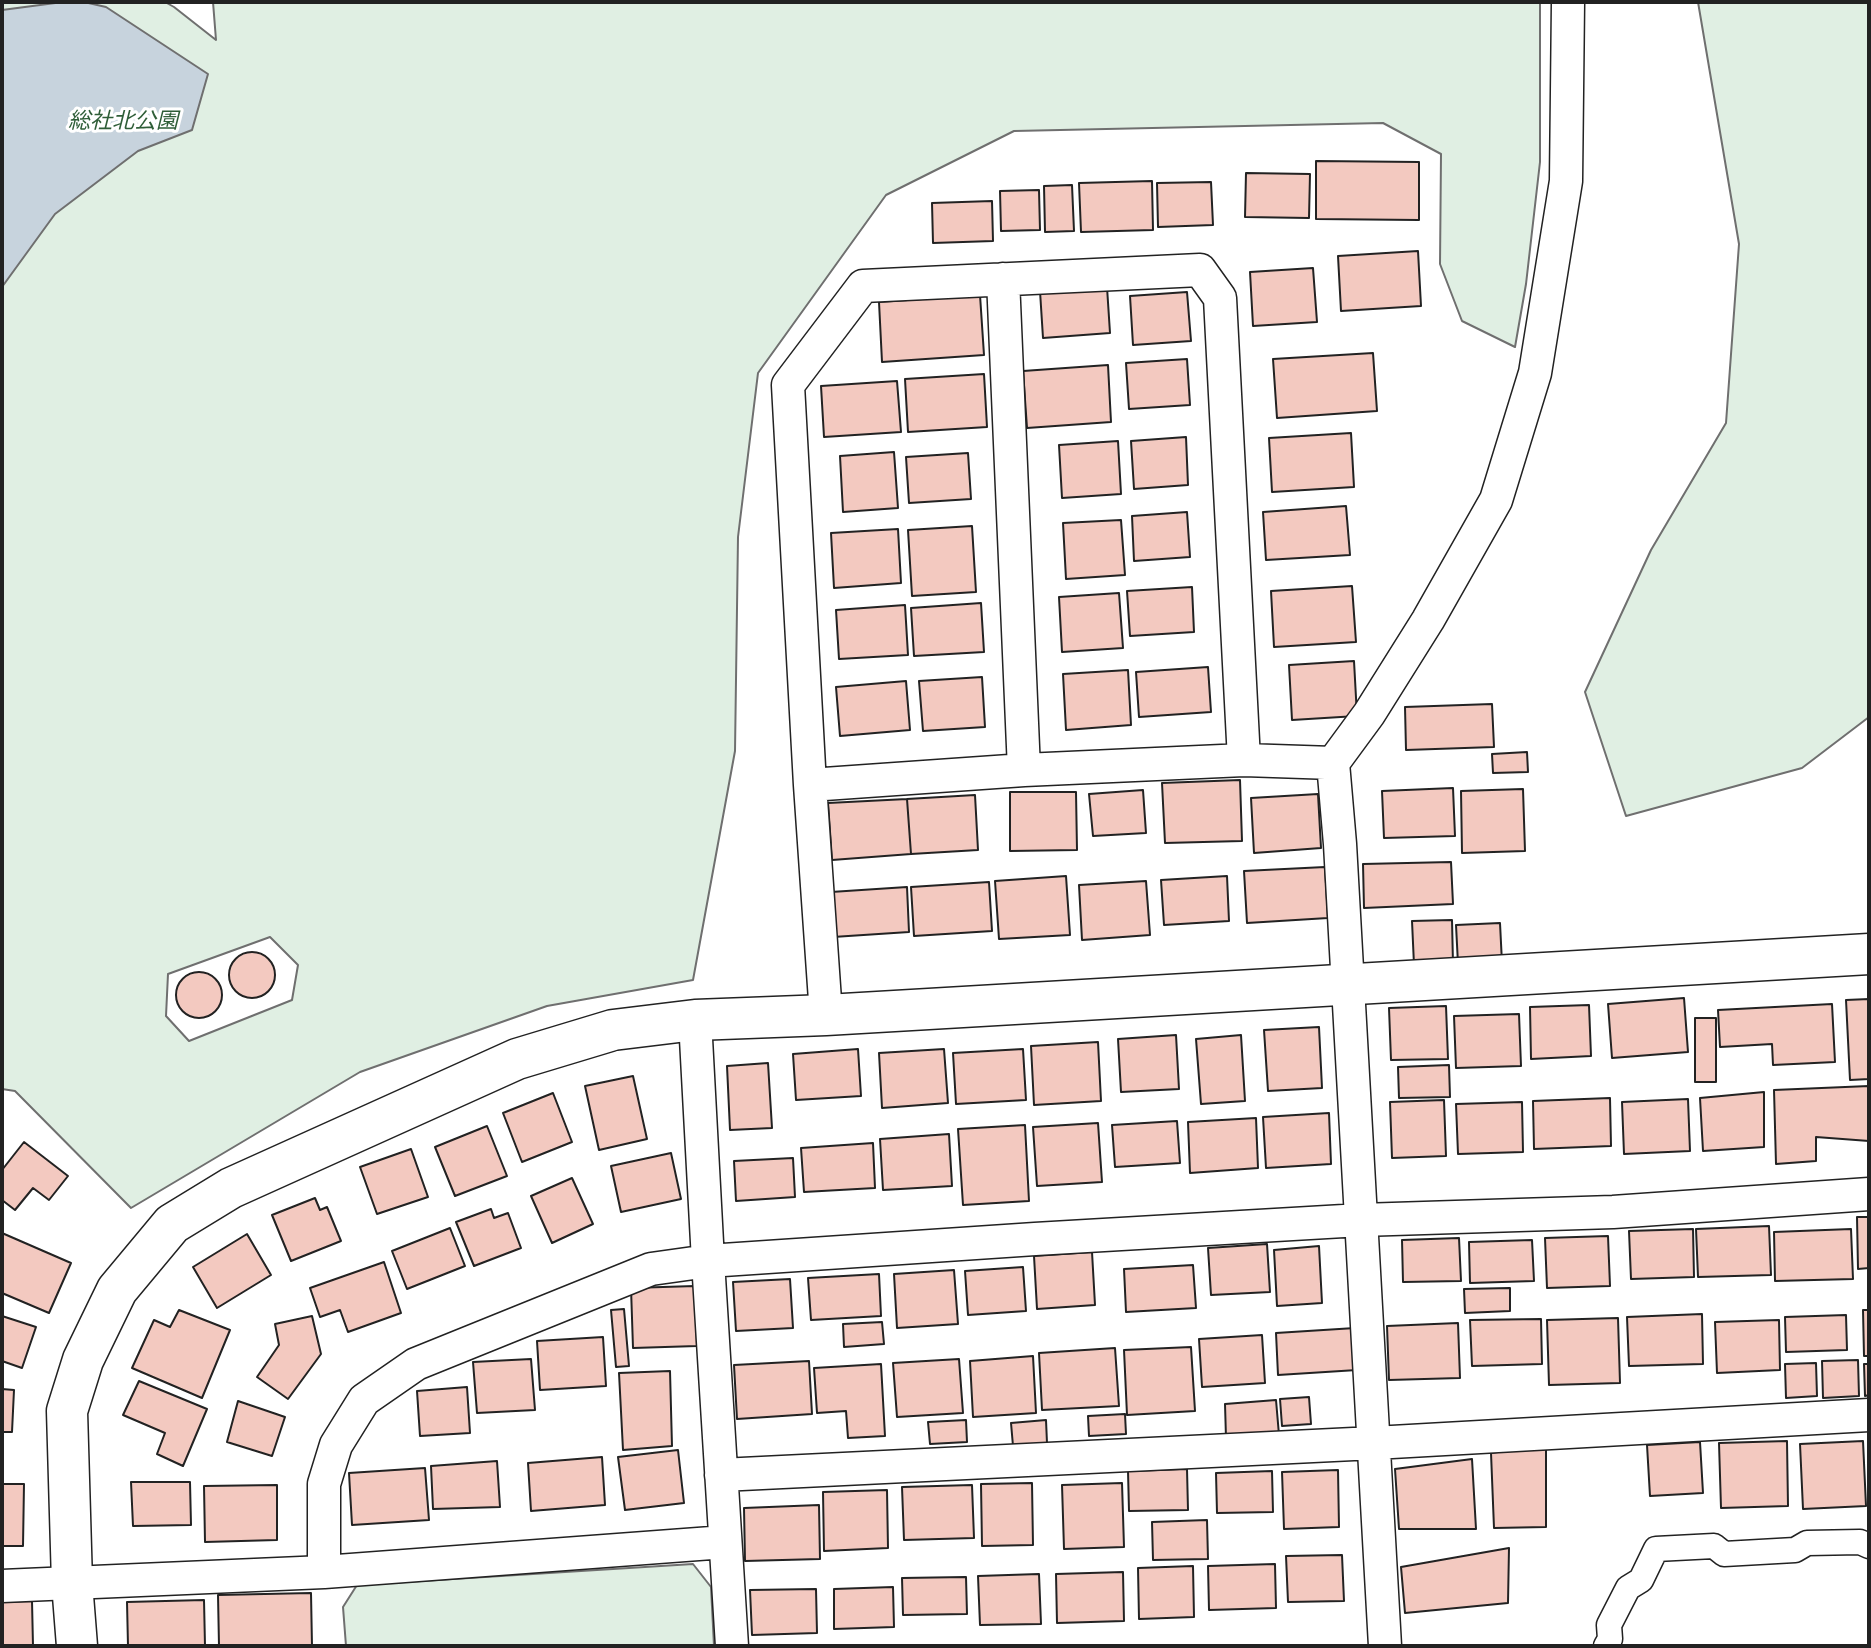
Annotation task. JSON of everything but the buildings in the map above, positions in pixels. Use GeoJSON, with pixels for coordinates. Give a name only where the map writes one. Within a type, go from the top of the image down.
{"type":"FeatureCollection","features":[{"type":"Feature","properties":{"kind":"street"},"geometry":{"type":"LineString","coordinates":[[1385,1646],[1333,763],[1369,714],[1420,633],[1496,500],[1518,429],[1535,373],[1566,181],[1568,2]]}},
{"type":"Feature","properties":{"kind":"street"},"geometry":{"type":"LineString","coordinates":[[826,1015],[788,385],[863,286],[1200,270],[1220,298],[1244,760]]}},
{"type":"Feature","properties":{"kind":"street"},"geometry":{"type":"LineString","coordinates":[[1003,279],[1024,770]]}},
{"type":"Feature","properties":{"kind":"street"},"geometry":{"type":"LineString","coordinates":[[810,785],[1024,770],[1244,760],[1333,763]]}},
{"type":"Feature","properties":{"kind":"street"},"geometry":{"type":"LineString","coordinates":[[77,1646],[67,1411],[83,1360],[117,1290],[172,1224],[231,1188],[517,1059],[613,1030],[695,1020],[1869,954]]}},
{"type":"Feature","properties":{"kind":"street"},"geometry":{"type":"LineString","coordinates":[[695,1020],[732,1646]]}},
{"type":"Feature","properties":{"kind":"street"},"geometry":{"type":"LineString","coordinates":[[324,1572],[324,1484],[336,1445],[364,1400],[416,1364],[651,1269],[708,1261],[1361,1220],[1613,1212],[1869,1194]]}},
{"type":"Feature","properties":{"kind":"street"},"geometry":{"type":"LineString","coordinates":[[721,1475],[1869,1415]]}},
{"type":"Feature","properties":{"kind":"street"},"geometry":{"type":"LineString","coordinates":[[2,1586],[324,1572],[725,1542]]}},
{"type":"Feature","properties":{"kind":"street"},"geometry":{"type":"LineString","coordinates":[[1606,1646],[1610,1639],[1609,1625],[1621,1600],[1628,1588],[1641,1580],[1656,1549],[1714,1546],[1724,1554],[1795,1550],[1807,1543],[1860,1542],[1869,1546]]}},
{"type":"Feature","properties":{"kind":"green space","name":"総社北公園"},"geometry":{"type":"Polygon","coordinates":[[[2,2],[165,2],[216,40],[213,2],[1540,2],[1540,162],[1526,284],[1515,347],[1462,321],[1440,264],[1441,154],[1383,123],[1014,131],[886,195],[758,373],[738,537],[735,751],[693,980],[547,1006],[360,1072],[131,1208],[15,1091],[2,1089],[2,2]],[[270,937],[168,974],[166,1016],[189,1041],[292,1000],[298,965],[270,937]]]}},
{"type":"Feature","properties":{"kind":"green space"},"geometry":{"type":"Polygon","coordinates":[[[1698,2],[1869,2],[1869,717],[1802,768],[1626,816],[1585,692],[1651,550],[1726,423],[1739,244],[1698,2]]]}},
{"type":"Feature","properties":{"kind":"green space"},"geometry":{"type":"Polygon","coordinates":[[[693,1564],[711,1587],[714,1646],[346,1646],[343,1607],[357,1585],[693,1564]]]}},
{"type":"Feature","properties":{"kind":"shaded area"},"geometry":{"type":"Polygon","coordinates":[[[84,2],[106,7],[208,74],[192,130],[138,151],[55,214],[2,287],[2,10],[84,2]]]}}]}
